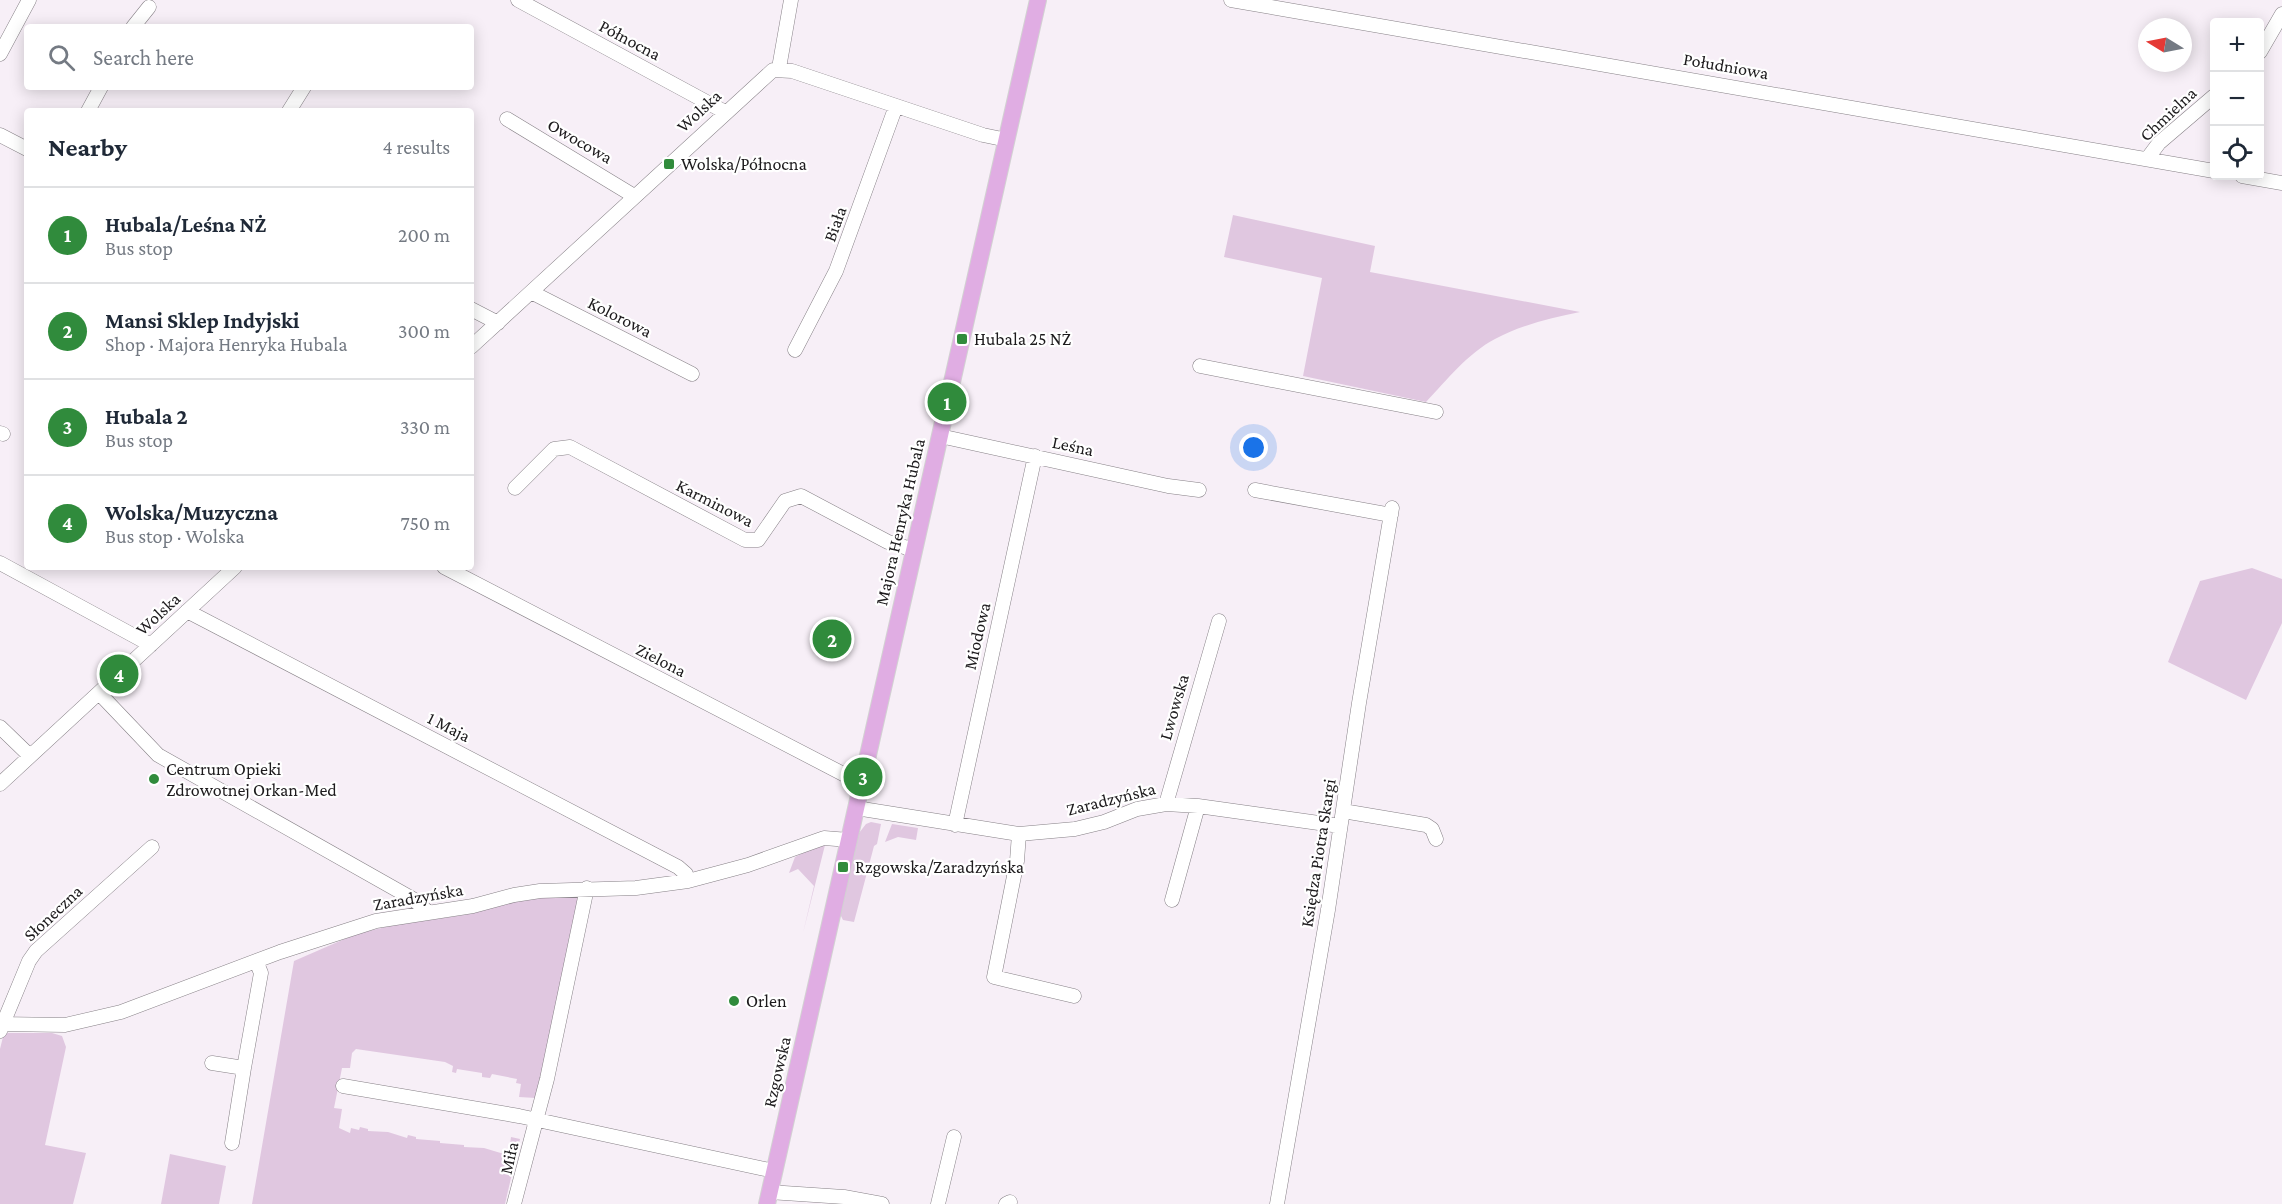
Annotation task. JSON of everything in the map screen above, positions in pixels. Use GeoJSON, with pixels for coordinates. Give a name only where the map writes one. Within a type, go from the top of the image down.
{"type":"FeatureCollection","features":[{"type":"Feature","properties":{"kind":"main road","name":"Majora Henryka Hubala"},"geometry":{"type":"LineString","coordinates":[[856,808],[1038,0]]}},
{"type":"Feature","properties":{"kind":"main road","name":"Rzgowska"},"geometry":{"type":"LineString","coordinates":[[768,1198],[856,808]]}},
{"type":"Feature","properties":{"kind":"street"},"geometry":{"type":"LineString","coordinates":[[0,54],[30,0]]}},
{"type":"Feature","properties":{"kind":"street","name":"Północna"},"geometry":{"type":"LineString","coordinates":[[518,0],[725,112]]}},
{"type":"Feature","properties":{"kind":"street"},"geometry":{"type":"LineString","coordinates":[[791,0],[779,68],[983,135],[1007,140]]}},
{"type":"Feature","properties":{"kind":"street","name":"Południowa"},"geometry":{"type":"LineString","coordinates":[[1231,0],[2210,170]]}},
{"type":"Feature","properties":{"kind":"street"},"geometry":{"type":"LineString","coordinates":[[135,24],[149,7]]}},
{"type":"Feature","properties":{"kind":"street"},"geometry":{"type":"LineString","coordinates":[[2264,44],[2282,14]]}},
{"type":"Feature","properties":{"kind":"street","name":"Wolska"},"geometry":{"type":"LineString","coordinates":[[474,344],[767,72],[779,68]]}},
{"type":"Feature","properties":{"kind":"street"},"geometry":{"type":"LineString","coordinates":[[90,108],[99,90]]}},
{"type":"Feature","properties":{"kind":"street"},"geometry":{"type":"LineString","coordinates":[[292,108],[302,90]]}},
{"type":"Feature","properties":{"kind":"street","name":"Chmielna"},"geometry":{"type":"LineString","coordinates":[[2147,159],[2159,142],[2210,99]]}},
{"type":"Feature","properties":{"kind":"street","name":"Biała"},"geometry":{"type":"LineString","coordinates":[[795,350],[836,271],[896,106]]}},
{"type":"Feature","properties":{"kind":"street","name":"Owocowa"},"geometry":{"type":"LineString","coordinates":[[507,119],[634,196]]}},
{"type":"Feature","properties":{"kind":"street"},"geometry":{"type":"LineString","coordinates":[[0,135],[24,147]]}},
{"type":"Feature","properties":{"kind":"street"},"geometry":{"type":"LineString","coordinates":[[2264,180],[2282,183]]}},
{"type":"Feature","properties":{"kind":"street","name":"Kolorowa"},"geometry":{"type":"LineString","coordinates":[[531,292],[692,375]]}},
{"type":"Feature","properties":{"kind":"street"},"geometry":{"type":"LineString","coordinates":[[474,311],[498,323]]}},
{"type":"Feature","properties":{"kind":"street"},"geometry":{"type":"LineString","coordinates":[[1200,366],[1436,412]]}},
{"type":"Feature","properties":{"kind":"street","name":"Leśna"},"geometry":{"type":"LineString","coordinates":[[940,436],[1168,486],[1199,490]]}},
{"type":"Feature","properties":{"kind":"street","name":"Karminowa"},"geometry":{"type":"LineString","coordinates":[[515,488],[549,453],[559,447],[570,447],[752,542],[761,537],[785,501],[801,496],[888,542],[914,550]]}},
{"type":"Feature","properties":{"kind":"street","name":"Miodowa"},"geometry":{"type":"LineString","coordinates":[[955,825],[1035,456]]}},
{"type":"Feature","properties":{"kind":"street","name":"Księdza Piotra Skargi"},"geometry":{"type":"LineString","coordinates":[[1255,490],[1392,511],[1277,1204]]}},
{"type":"Feature","properties":{"kind":"street"},"geometry":{"type":"LineString","coordinates":[[0,563],[151,645]]}},
{"type":"Feature","properties":{"kind":"street","name":"Wolska"},"geometry":{"type":"LineString","coordinates":[[0,784],[232,570]]}},
{"type":"Feature","properties":{"kind":"street","name":"Zielona"},"geometry":{"type":"LineString","coordinates":[[450,570],[849,777],[863,781]]}},
{"type":"Feature","properties":{"kind":"street","name":"1 Maja"},"geometry":{"type":"LineString","coordinates":[[187,611],[678,867],[686,874],[688,881]]}},
{"type":"Feature","properties":{"kind":"street","name":"Lwowska"},"geometry":{"type":"LineString","coordinates":[[1166,804],[1219,621]]}},
{"type":"Feature","properties":{"kind":"street"},"geometry":{"type":"LineString","coordinates":[[99,693],[159,755],[413,899],[429,913]]}},
{"type":"Feature","properties":{"kind":"street"},"geometry":{"type":"LineString","coordinates":[[0,727],[30,756]]}},
{"type":"Feature","properties":{"kind":"street","name":"Zaradzyńska"},"geometry":{"type":"LineString","coordinates":[[856,808],[1019,834],[1076,829],[1104,822],[1137,809],[1166,804],[1198,806],[1340,826]]}},
{"type":"Feature","properties":{"kind":"street"},"geometry":{"type":"LineString","coordinates":[[1172,900],[1198,806]]}},
{"type":"Feature","properties":{"kind":"street"},"geometry":{"type":"LineString","coordinates":[[1343,811],[1426,825],[1432,829],[1436,839]]}},
{"type":"Feature","properties":{"kind":"street"},"geometry":{"type":"LineString","coordinates":[[1019,834],[1017,861],[994,976],[1074,996]]}},
{"type":"Feature","properties":{"kind":"street","name":"Zaradzyńska"},"geometry":{"type":"LineString","coordinates":[[1,1027],[65,1025],[121,1012],[256,961],[376,921],[473,906],[514,895],[587,888],[636,888],[688,881],[726,872],[824,838],[849,840]]}},
{"type":"Feature","properties":{"kind":"street","name":"Słoneczna"},"geometry":{"type":"LineString","coordinates":[[1,1027],[36,951],[152,847]]}},
{"type":"Feature","properties":{"kind":"street","name":"Miła"},"geometry":{"type":"LineString","coordinates":[[514,1204],[537,1119],[587,888]]}},
{"type":"Feature","properties":{"kind":"street"},"geometry":{"type":"LineString","coordinates":[[232,1143],[261,973],[256,961]]}},
{"type":"Feature","properties":{"kind":"street"},"geometry":{"type":"LineString","coordinates":[[212,1063],[244,1068]]}},
{"type":"Feature","properties":{"kind":"street"},"geometry":{"type":"LineString","coordinates":[[344,1086],[537,1119],[774,1171]]}},
{"type":"Feature","properties":{"kind":"street"},"geometry":{"type":"LineString","coordinates":[[938,1204],[954,1137]]}},
{"type":"Feature","properties":{"kind":"street"},"geometry":{"type":"LineString","coordinates":[[768,1198],[882,1204]]}},
{"type":"Feature","properties":{"kind":"shaded area"},"geometry":{"type":"Polygon","coordinates":[[[1233,215],[1375,246],[1370,272],[1580,312],[1547,319],[1495,339],[1467,359],[1426,402],[1303,376],[1322,278],[1224,257],[1233,215]]]}},
{"type":"Feature","properties":{"kind":"shaded area"},"geometry":{"type":"Polygon","coordinates":[[[2252,568],[2282,579],[2282,623],[2246,700],[2168,662],[2200,581],[2252,568]]]}},
{"type":"Feature","properties":{"kind":"shaded area"},"geometry":{"type":"Polygon","coordinates":[[[871,822],[881,824],[877,844],[874,846],[854,922],[843,920],[840,914],[859,833],[866,824],[871,822]]]}},
{"type":"Feature","properties":{"kind":"shaded area"},"geometry":{"type":"Polygon","coordinates":[[[892,824],[918,828],[916,840],[898,837],[885,842],[892,824]]]}},
{"type":"Feature","properties":{"kind":"shaded area"},"geometry":{"type":"Polygon","coordinates":[[[819,845],[825,845],[803,933],[814,886],[798,869],[789,873],[795,857],[819,845]]]}},
{"type":"Feature","properties":{"kind":"shaded area"},"geometry":{"type":"Polygon","coordinates":[[[535,895],[579,895],[536,1098],[519,1097],[521,1084],[516,1083],[517,1079],[492,1074],[490,1078],[482,1077],[482,1073],[457,1069],[456,1073],[452,1072],[453,1066],[445,1062],[356,1049],[352,1053],[350,1068],[342,1068],[334,1108],[342,1109],[339,1128],[350,1133],[351,1128],[359,1130],[360,1127],[368,1131],[388,1132],[407,1138],[408,1135],[416,1139],[484,1148],[504,1154],[509,1152],[511,1137],[520,1139],[505,1204],[252,1204],[294,961],[356,934],[394,925],[464,915],[535,895]]]}},
{"type":"Feature","properties":{"kind":"shaded area"},"geometry":{"type":"Polygon","coordinates":[[[4,1033],[52,1033],[62,1036],[66,1047],[45,1145],[86,1153],[73,1204],[0,1204],[0,1049],[4,1033]]]}},
{"type":"Feature","properties":{"kind":"shaded area"},"geometry":{"type":"Polygon","coordinates":[[[170,1154],[226,1166],[219,1204],[161,1204],[170,1154]]]}},
{"type":"Feature","properties":{"kind":"place","name":"Wolska/Północna"},"geometry":{"type":"Point","coordinates":[669,164]}},
{"type":"Feature","properties":{"kind":"place","name":"Hubala 25 NŻ"},"geometry":{"type":"Point","coordinates":[962,339]}},
{"type":"Feature","properties":{"kind":"place","name":"Hubala/Leśna NŻ"},"geometry":{"type":"Point","coordinates":[947,402]}},
{"type":"Feature","properties":{"kind":"place","name":"Mansi Sklep Indyjski"},"geometry":{"type":"Point","coordinates":[832,639]}},
{"type":"Feature","properties":{"kind":"place","name":"Wolska/Muzyczna"},"geometry":{"type":"Point","coordinates":[119,674]}},
{"type":"Feature","properties":{"kind":"place","name":"Hubala 2"},"geometry":{"type":"Point","coordinates":[863,777]}},
{"type":"Feature","properties":{"kind":"place","name":"Centrum Opieki Zdrowotnej Orkan-Med"},"geometry":{"type":"Point","coordinates":[154,779]}},
{"type":"Feature","properties":{"kind":"place","name":"Rzgowska/Zaradzyńska"},"geometry":{"type":"Point","coordinates":[843,867]}},
{"type":"Feature","properties":{"kind":"place","name":"Orlen"},"geometry":{"type":"Point","coordinates":[734,1001]}}]}
